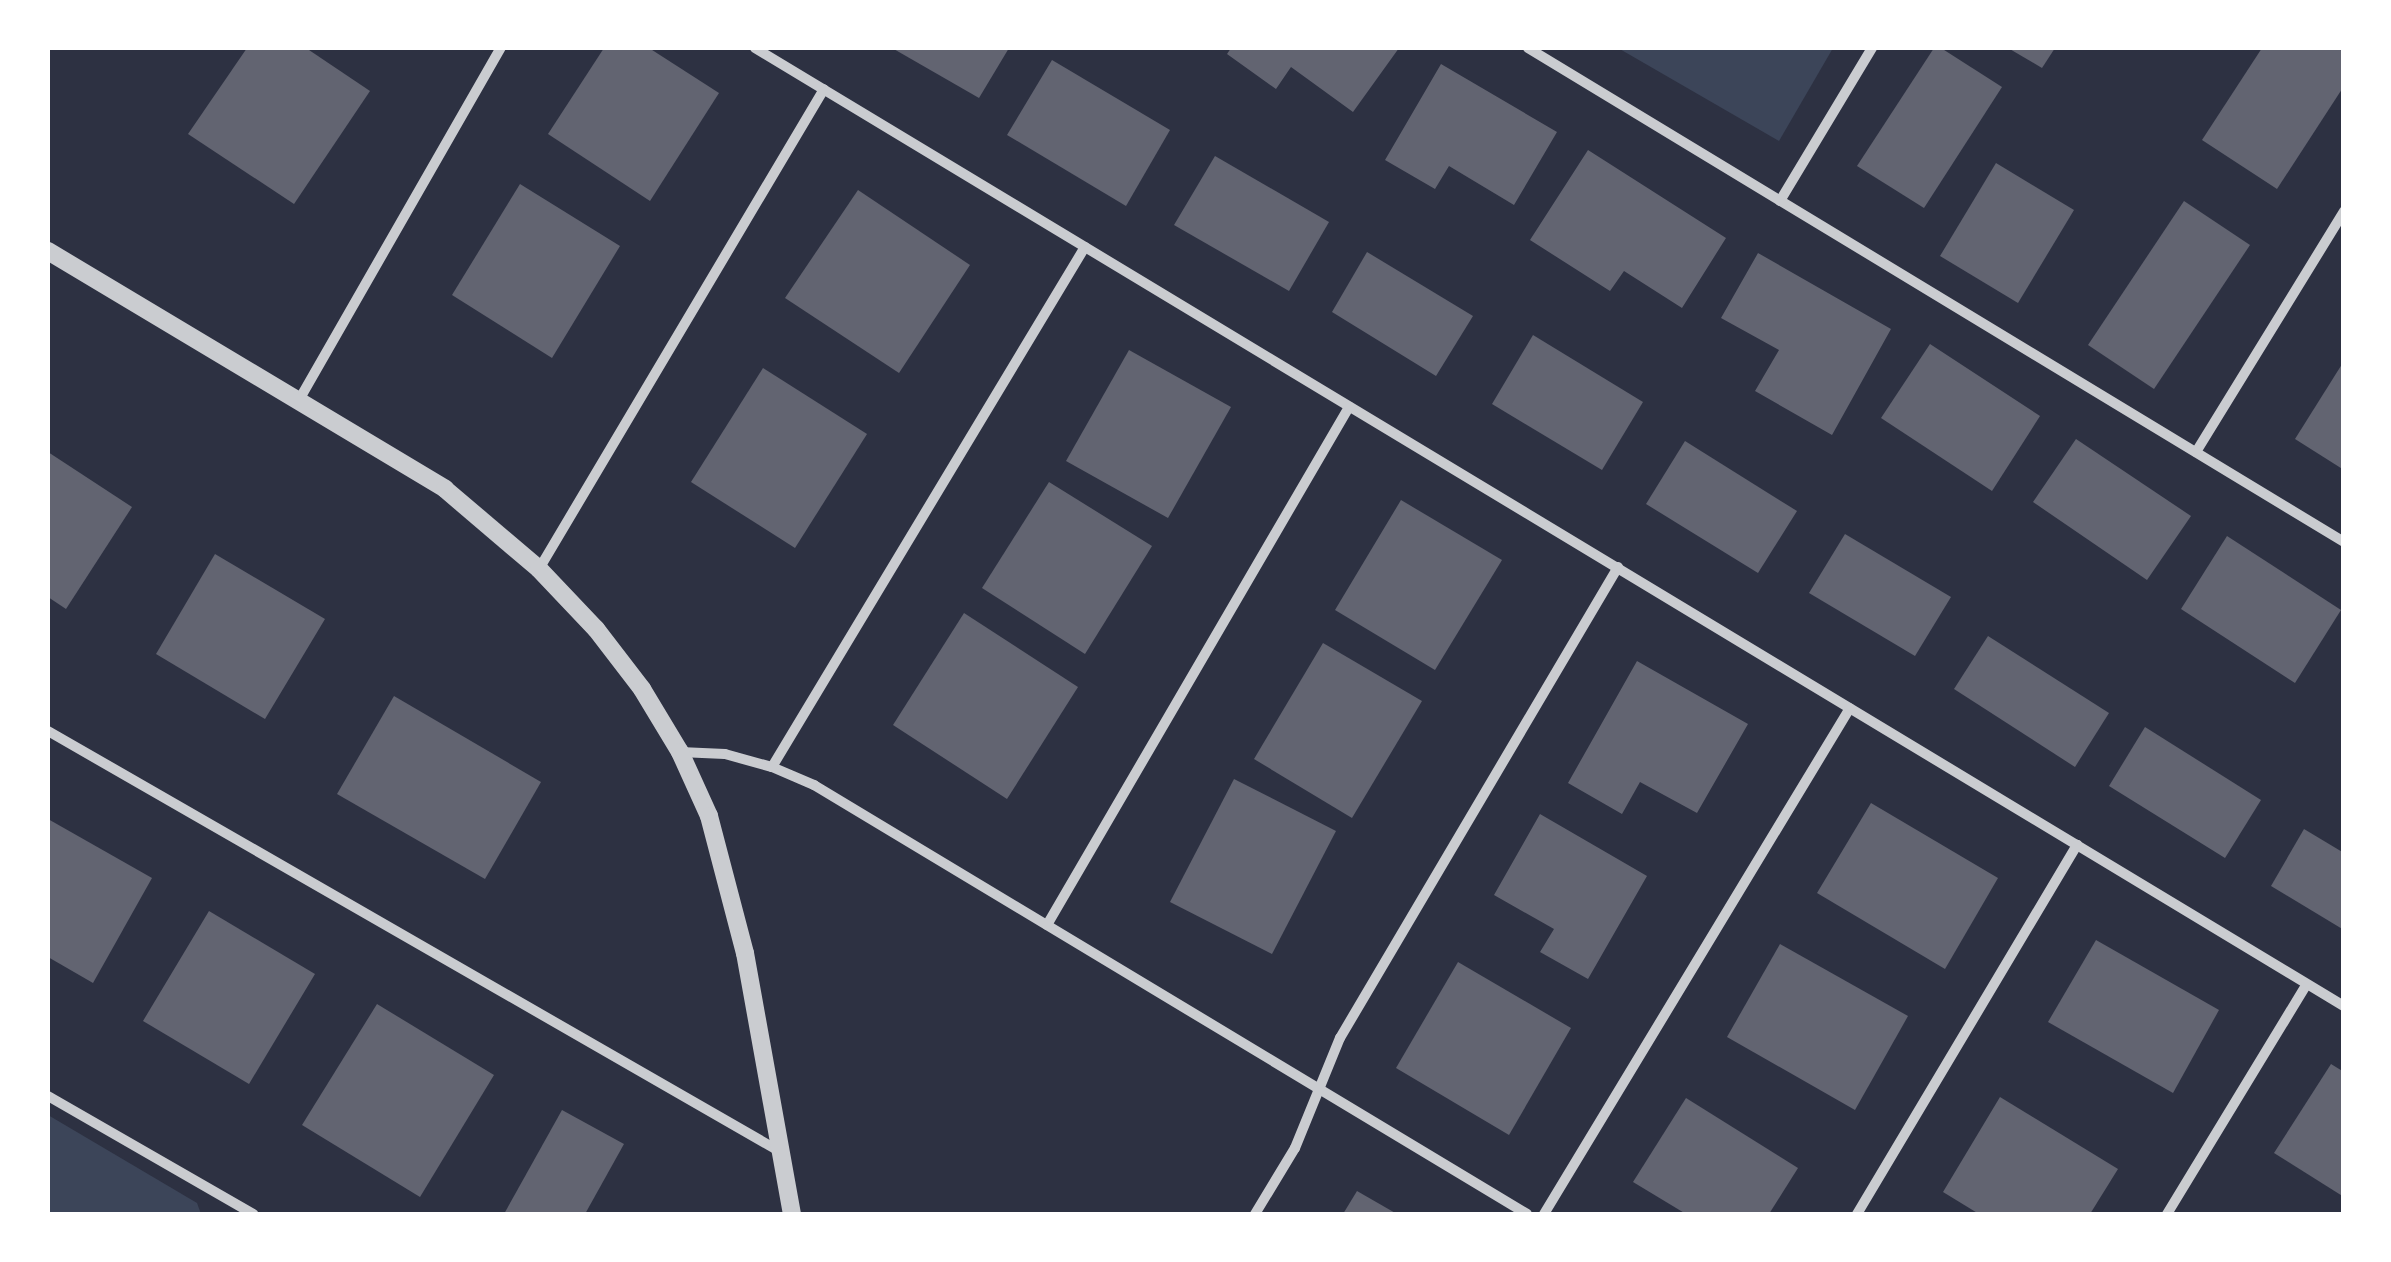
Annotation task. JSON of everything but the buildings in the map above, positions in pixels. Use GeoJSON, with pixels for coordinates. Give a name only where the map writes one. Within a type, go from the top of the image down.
{"type":"FeatureCollection","features":[{"type":"Feature","properties":{"kind":"street"},"geometry":{"type":"LineString","coordinates":[[298,400],[501,48]]}},
{"type":"Feature","properties":{"kind":"street"},"geometry":{"type":"LineString","coordinates":[[755,48],[2344,1006]]}},
{"type":"Feature","properties":{"kind":"street"},"geometry":{"type":"LineString","coordinates":[[1528,48],[2344,542]]}},
{"type":"Feature","properties":{"kind":"street"},"geometry":{"type":"LineString","coordinates":[[1780,201],[1872,48]]}},
{"type":"Feature","properties":{"kind":"street"},"geometry":{"type":"LineString","coordinates":[[540,569],[824,89]]}},
{"type":"Feature","properties":{"kind":"street"},"geometry":{"type":"LineString","coordinates":[[2196,452],[2344,210]]}},
{"type":"Feature","properties":{"kind":"street"},"geometry":{"type":"LineString","coordinates":[[772,767],[1085,247]]}},
{"type":"Feature","properties":{"kind":"street"},"geometry":{"type":"LineString","coordinates":[[48,251],[445,489],[540,569],[608,644],[680,752],[709,816],[730,884],[792,1214]]}},
{"type":"Feature","properties":{"kind":"street"},"geometry":{"type":"LineString","coordinates":[[1047,926],[1349,406]]}},
{"type":"Feature","properties":{"kind":"street"},"geometry":{"type":"LineString","coordinates":[[1255,1214],[1295,1148],[1340,1038],[1618,568]]}},
{"type":"Feature","properties":{"kind":"street"},"geometry":{"type":"LineString","coordinates":[[1544,1214],[1850,708]]}},
{"type":"Feature","properties":{"kind":"street"},"geometry":{"type":"LineString","coordinates":[[48,730],[781,1152]]}},
{"type":"Feature","properties":{"kind":"street"},"geometry":{"type":"LineString","coordinates":[[680,752],[725,754],[772,767],[814,785],[1528,1214]]}},
{"type":"Feature","properties":{"kind":"street"},"geometry":{"type":"LineString","coordinates":[[1857,1214],[2077,845]]}},
{"type":"Feature","properties":{"kind":"street"},"geometry":{"type":"LineString","coordinates":[[2168,1214],[2307,984]]}},
{"type":"Feature","properties":{"kind":"street"},"geometry":{"type":"LineString","coordinates":[[48,1096],[240,1211],[253,1214]]}},
{"type":"Feature","properties":{"kind":"shaded area"},"geometry":{"type":"Polygon","coordinates":[[[1618,48],[1833,48],[1779,141],[1618,48]]]}},
{"type":"Feature","properties":{"kind":"shaded area"},"geometry":{"type":"Polygon","coordinates":[[[48,1115],[197,1203],[201,1214],[48,1214],[48,1115]]]}}]}
